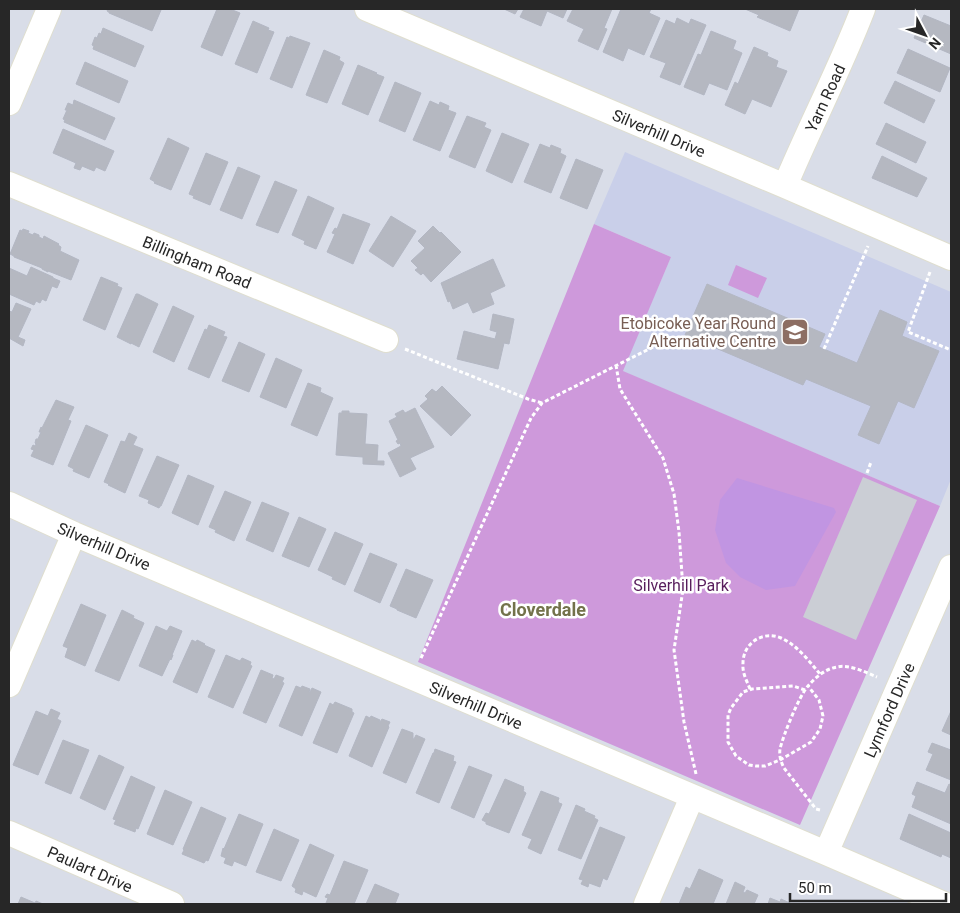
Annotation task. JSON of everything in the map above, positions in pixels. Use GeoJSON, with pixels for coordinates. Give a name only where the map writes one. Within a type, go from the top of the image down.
{"type":"FeatureCollection","features":[{"type":"Feature","properties":{"kind":"street"},"geometry":{"type":"LineString","coordinates":[[9,104],[49,9]]}},
{"type":"Feature","properties":{"kind":"street","name":"Silverhill Drive"},"geometry":{"type":"LineString","coordinates":[[367,9],[944,255]]}},
{"type":"Feature","properties":{"kind":"street","name":"Yarn Road"},"geometry":{"type":"LineString","coordinates":[[785,186],[864,9]]}},
{"type":"Feature","properties":{"kind":"street","name":"Billingham Road"},"geometry":{"type":"LineString","coordinates":[[9,184],[386,340]]}},
{"type":"Feature","properties":{"kind":"street","name":"Silverhill Drive"},"geometry":{"type":"LineString","coordinates":[[9,504],[74,534],[944,904]]}},
{"type":"Feature","properties":{"kind":"street"},"geometry":{"type":"LineString","coordinates":[[9,685],[74,534]]}},
{"type":"Feature","properties":{"kind":"street","name":"Lynnford Drive"},"geometry":{"type":"LineString","coordinates":[[826,853],[951,570]]}},
{"type":"Feature","properties":{"kind":"street"},"geometry":{"type":"LineString","coordinates":[[646,904],[697,799]]}},
{"type":"Feature","properties":{"kind":"street","name":"Paulart Drive"},"geometry":{"type":"LineString","coordinates":[[9,833],[172,904]]}},
{"type":"Feature","properties":{"kind":"path"},"geometry":{"type":"LineString","coordinates":[[824,349],[877,226]]}},
{"type":"Feature","properties":{"kind":"path"},"geometry":{"type":"LineString","coordinates":[[944,255],[908,332],[951,350]]}},
{"type":"Feature","properties":{"kind":"path"},"geometry":{"type":"LineString","coordinates":[[386,340],[528,400],[542,402]]}},
{"type":"Feature","properties":{"kind":"path"},"geometry":{"type":"LineString","coordinates":[[410,677],[424,652],[532,418],[542,402],[661,343]]}},
{"type":"Feature","properties":{"kind":"path"},"geometry":{"type":"LineString","coordinates":[[616,365],[620,389],[663,458],[674,494],[683,589],[674,650],[684,722],[694,763],[697,799]]}},
{"type":"Feature","properties":{"kind":"path"},"geometry":{"type":"LineString","coordinates":[[867,473],[872,462]]}},
{"type":"Feature","properties":{"kind":"path"},"geometry":{"type":"LineString","coordinates":[[750,689],[743,672],[742,661],[750,644],[765,635],[777,636],[789,642],[820,674]]}},
{"type":"Feature","properties":{"kind":"path"},"geometry":{"type":"LineString","coordinates":[[820,810],[816,808],[784,768],[780,760],[780,749],[793,715],[805,690],[824,672],[839,666],[850,667],[877,677]]}},
{"type":"Feature","properties":{"kind":"path"},"geometry":{"type":"LineString","coordinates":[[805,690],[793,686],[750,689],[743,692],[728,715],[728,742],[736,756],[749,764],[765,766],[780,760],[811,742],[820,729],[823,716],[819,700],[808,686]]}},
{"type":"Feature","properties":{"kind":"shaded area","name":"Etobicoke Year Round Alternative Centre"},"geometry":{"type":"Polygon","coordinates":[[[625,152],[951,292],[951,479],[940,506],[622,371],[671,257],[594,224],[625,152]]]}},
{"type":"Feature","properties":{"kind":"shaded area"},"geometry":{"type":"Polygon","coordinates":[[[863,477],[917,500],[856,640],[803,617],[863,477]]]}},
{"type":"Feature","properties":{"kind":"shaded area"},"geometry":{"type":"Polygon","coordinates":[[[737,478],[834,508],[836,512],[795,586],[766,590],[740,577],[726,563],[715,530],[720,500],[737,478]]]}},
{"type":"Feature","properties":{"kind":"green space","name":"Silverhill Park"},"geometry":{"type":"Polygon","coordinates":[[[594,224],[671,257],[623,371],[940,506],[800,825],[418,662],[594,224]]]}},
{"type":"Feature","properties":{"kind":"green space"},"geometry":{"type":"Polygon","coordinates":[[[736,265],[767,278],[758,298],[728,285],[736,265]]]}},
{"type":"Feature","properties":{"kind":"building"},"geometry":{"type":"Polygon","coordinates":[[[108,9],[161,10],[152,31],[109,13],[108,9]]]}},
{"type":"Feature","properties":{"kind":"building"},"geometry":{"type":"Polygon","coordinates":[[[217,9],[230,9],[240,13],[222,56],[201,47],[217,9]]]}},
{"type":"Feature","properties":{"kind":"building"},"geometry":{"type":"Polygon","coordinates":[[[504,9],[518,9],[515,14],[504,9]]]}},
{"type":"Feature","properties":{"kind":"building"},"geometry":{"type":"Polygon","coordinates":[[[524,9],[567,9],[563,18],[547,11],[541,26],[520,17],[524,9]]]}},
{"type":"Feature","properties":{"kind":"building"},"geometry":{"type":"Polygon","coordinates":[[[573,9],[612,9],[604,28],[607,29],[598,50],[578,41],[584,29],[567,21],[573,9]]]}},
{"type":"Feature","properties":{"kind":"building"},"geometry":{"type":"Polygon","coordinates":[[[621,9],[651,9],[649,13],[660,18],[644,55],[628,48],[623,61],[603,52],[621,9]]]}},
{"type":"Feature","properties":{"kind":"building"},"geometry":{"type":"Polygon","coordinates":[[[745,9],[799,9],[790,31],[757,17],[759,15],[745,9]]]}},
{"type":"Feature","properties":{"kind":"building"},"geometry":{"type":"Polygon","coordinates":[[[924,15],[951,26],[951,54],[914,38],[924,15]]]}},
{"type":"Feature","properties":{"kind":"building"},"geometry":{"type":"Polygon","coordinates":[[[677,18],[689,24],[691,19],[706,25],[680,85],[660,77],[666,63],[650,57],[666,20],[675,24],[677,18]]]}},
{"type":"Feature","properties":{"kind":"building"},"geometry":{"type":"Polygon","coordinates":[[[253,21],[274,32],[257,73],[235,64],[253,21]]]}},
{"type":"Feature","properties":{"kind":"building"},"geometry":{"type":"Polygon","coordinates":[[[103,28],[144,46],[135,67],[93,49],[94,46],[92,45],[95,37],[97,38],[99,33],[101,34],[103,28]]]}},
{"type":"Feature","properties":{"kind":"building"},"geometry":{"type":"Polygon","coordinates":[[[711,31],[736,41],[733,49],[742,53],[727,90],[709,83],[704,95],[684,87],[698,54],[701,55],[711,31]]]}},
{"type":"Feature","properties":{"kind":"building"},"geometry":{"type":"Polygon","coordinates":[[[290,36],[310,43],[292,88],[270,79],[287,37],[289,38],[290,36]]]}},
{"type":"Feature","properties":{"kind":"building"},"geometry":{"type":"Polygon","coordinates":[[[754,47],[768,53],[767,56],[778,61],[776,67],[787,71],[771,107],[752,99],[745,114],[725,105],[735,82],[738,84],[754,47]]]}},
{"type":"Feature","properties":{"kind":"building"},"geometry":{"type":"Polygon","coordinates":[[[908,49],[950,68],[940,92],[897,73],[908,49]]]}},
{"type":"Feature","properties":{"kind":"building"},"geometry":{"type":"Polygon","coordinates":[[[324,50],[340,57],[339,60],[344,63],[327,103],[306,95],[324,50]]]}},
{"type":"Feature","properties":{"kind":"building"},"geometry":{"type":"Polygon","coordinates":[[[85,62],[128,81],[119,103],[76,84],[85,62]]]}},
{"type":"Feature","properties":{"kind":"building"},"geometry":{"type":"Polygon","coordinates":[[[358,65],[384,77],[368,115],[342,104],[358,65]]]}},
{"type":"Feature","properties":{"kind":"building"},"geometry":{"type":"Polygon","coordinates":[[[895,81],[935,100],[924,123],[884,103],[895,81]]]}},
{"type":"Feature","properties":{"kind":"building"},"geometry":{"type":"Polygon","coordinates":[[[395,82],[421,93],[405,132],[379,121],[395,82]]]}},
{"type":"Feature","properties":{"kind":"building"},"geometry":{"type":"Polygon","coordinates":[[[74,100],[115,118],[105,140],[64,122],[65,120],[63,119],[68,103],[73,105],[74,100]]]}},
{"type":"Feature","properties":{"kind":"building"},"geometry":{"type":"Polygon","coordinates":[[[430,101],[439,105],[440,102],[449,106],[448,110],[456,113],[440,151],[413,140],[430,101]]]}},
{"type":"Feature","properties":{"kind":"building"},"geometry":{"type":"Polygon","coordinates":[[[467,116],[486,123],[484,127],[491,130],[475,168],[449,157],[467,116]]]}},
{"type":"Feature","properties":{"kind":"building"},"geometry":{"type":"Polygon","coordinates":[[[886,123],[926,142],[916,163],[876,144],[886,123]]]}},
{"type":"Feature","properties":{"kind":"building"},"geometry":{"type":"Polygon","coordinates":[[[63,129],[114,151],[105,171],[96,167],[94,171],[82,166],[80,170],[74,168],[76,163],[53,153],[63,129]]]}},
{"type":"Feature","properties":{"kind":"building"},"geometry":{"type":"Polygon","coordinates":[[[502,133],[529,144],[512,183],[486,171],[502,133]]]}},
{"type":"Feature","properties":{"kind":"building"},"geometry":{"type":"Polygon","coordinates":[[[168,138],[189,148],[171,190],[154,183],[150,179],[168,138]]]}},
{"type":"Feature","properties":{"kind":"building"},"geometry":{"type":"Polygon","coordinates":[[[540,144],[550,148],[551,145],[561,149],[560,153],[566,156],[551,193],[524,182],[540,144]]]}},
{"type":"Feature","properties":{"kind":"building"},"geometry":{"type":"Polygon","coordinates":[[[206,153],[228,162],[210,205],[193,198],[194,196],[189,194],[206,153]]]}},
{"type":"Feature","properties":{"kind":"building"},"geometry":{"type":"Polygon","coordinates":[[[882,156],[927,178],[917,197],[872,178],[882,156]]]}},
{"type":"Feature","properties":{"kind":"building"},"geometry":{"type":"Polygon","coordinates":[[[576,159],[603,170],[587,209],[560,198],[576,159]]]}},
{"type":"Feature","properties":{"kind":"building"},"geometry":{"type":"Polygon","coordinates":[[[238,167],[260,176],[242,219],[220,210],[238,167]]]}},
{"type":"Feature","properties":{"kind":"building"},"geometry":{"type":"Polygon","coordinates":[[[275,181],[297,190],[278,233],[256,225],[275,181]]]}},
{"type":"Feature","properties":{"kind":"building"},"geometry":{"type":"Polygon","coordinates":[[[308,196],[334,208],[316,249],[304,244],[305,241],[292,235],[308,196]]]}},
{"type":"Feature","properties":{"kind":"building"},"geometry":{"type":"Polygon","coordinates":[[[343,214],[370,224],[353,264],[327,252],[335,234],[332,233],[335,228],[337,229],[343,214]]]}},
{"type":"Feature","properties":{"kind":"building"},"geometry":{"type":"Polygon","coordinates":[[[391,216],[416,231],[393,267],[369,251],[391,216]]]}},
{"type":"Feature","properties":{"kind":"building"},"geometry":{"type":"Polygon","coordinates":[[[433,226],[461,252],[431,282],[423,273],[421,275],[415,270],[418,268],[411,261],[425,248],[418,241],[433,226]]]}},
{"type":"Feature","properties":{"kind":"building"},"geometry":{"type":"Polygon","coordinates":[[[23,229],[29,231],[28,233],[39,235],[43,239],[44,236],[59,244],[61,247],[60,251],[79,260],[71,280],[48,272],[10,254],[20,230],[22,231],[23,229]]]}},
{"type":"Feature","properties":{"kind":"building"},"geometry":{"type":"Polygon","coordinates":[[[493,259],[505,286],[490,293],[494,304],[473,313],[468,302],[453,309],[450,301],[448,302],[441,283],[493,259]]]}},
{"type":"Feature","properties":{"kind":"building"},"geometry":{"type":"Polygon","coordinates":[[[31,267],[60,281],[57,288],[52,286],[46,301],[42,299],[40,303],[36,301],[34,305],[9,294],[9,268],[27,276],[31,267]]]}},
{"type":"Feature","properties":{"kind":"building"},"geometry":{"type":"Polygon","coordinates":[[[101,277],[118,284],[117,286],[122,288],[105,330],[83,320],[101,277]]]}},
{"type":"Feature","properties":{"kind":"building"},"geometry":{"type":"Polygon","coordinates":[[[707,284],[825,334],[819,347],[857,363],[880,310],[907,322],[902,336],[939,351],[914,408],[898,401],[879,444],[858,435],[871,406],[806,379],[803,385],[685,335],[707,284]]]}},
{"type":"Feature","properties":{"kind":"building"},"geometry":{"type":"Polygon","coordinates":[[[136,294],[158,304],[139,347],[117,337],[136,294]]]}},
{"type":"Feature","properties":{"kind":"building"},"geometry":{"type":"Polygon","coordinates":[[[16,303],[31,309],[18,337],[25,340],[23,346],[9,338],[9,311],[12,312],[16,303]]]}},
{"type":"Feature","properties":{"kind":"building"},"geometry":{"type":"Polygon","coordinates":[[[173,306],[194,316],[174,362],[153,352],[173,306]]]}},
{"type":"Feature","properties":{"kind":"building"},"geometry":{"type":"Polygon","coordinates":[[[493,314],[514,319],[509,344],[504,343],[498,369],[457,359],[464,331],[495,339],[497,332],[490,330],[493,314]]]}},
{"type":"Feature","properties":{"kind":"building"},"geometry":{"type":"Polygon","coordinates":[[[209,325],[225,332],[223,336],[227,337],[209,378],[188,369],[205,329],[207,330],[209,325]]]}},
{"type":"Feature","properties":{"kind":"building"},"geometry":{"type":"Polygon","coordinates":[[[239,342],[265,354],[249,392],[222,381],[239,342]]]}},
{"type":"Feature","properties":{"kind":"building"},"geometry":{"type":"Polygon","coordinates":[[[276,358],[302,370],[286,408],[260,397],[276,358]]]}},
{"type":"Feature","properties":{"kind":"building"},"geometry":{"type":"Polygon","coordinates":[[[308,383],[321,388],[320,392],[333,398],[317,436],[291,425],[308,383]]]}},
{"type":"Feature","properties":{"kind":"building"},"geometry":{"type":"Polygon","coordinates":[[[442,386],[471,415],[451,436],[420,406],[428,399],[425,396],[432,389],[436,392],[442,386]]]}},
{"type":"Feature","properties":{"kind":"building"},"geometry":{"type":"Polygon","coordinates":[[[56,400],[74,407],[68,420],[71,421],[53,465],[31,456],[34,450],[31,449],[33,445],[35,446],[36,439],[38,439],[41,432],[39,432],[41,427],[56,400]]]}},
{"type":"Feature","properties":{"kind":"building"},"geometry":{"type":"Polygon","coordinates":[[[415,408],[434,447],[410,458],[416,469],[400,477],[388,453],[401,446],[396,441],[398,440],[389,421],[397,417],[395,414],[403,410],[405,413],[415,408]]]}},
{"type":"Feature","properties":{"kind":"building"},"geometry":{"type":"Polygon","coordinates":[[[342,411],[367,414],[365,444],[378,445],[377,461],[384,461],[384,465],[363,464],[363,457],[336,455],[339,413],[342,413],[342,411]]]}},
{"type":"Feature","properties":{"kind":"building"},"geometry":{"type":"Polygon","coordinates":[[[86,425],[108,435],[89,478],[73,471],[74,469],[68,466],[86,425]]]}},
{"type":"Feature","properties":{"kind":"building"},"geometry":{"type":"Polygon","coordinates":[[[129,433],[137,437],[133,445],[143,449],[125,493],[104,482],[121,441],[125,442],[129,433]]]}},
{"type":"Feature","properties":{"kind":"building"},"geometry":{"type":"Polygon","coordinates":[[[157,456],[179,465],[159,508],[148,503],[149,500],[139,496],[157,456]]]}},
{"type":"Feature","properties":{"kind":"building"},"geometry":{"type":"Polygon","coordinates":[[[188,475],[214,486],[198,525],[172,513],[188,475]]]}},
{"type":"Feature","properties":{"kind":"building"},"geometry":{"type":"Polygon","coordinates":[[[225,491],[251,502],[234,541],[209,527],[225,491]]]}},
{"type":"Feature","properties":{"kind":"building"},"geometry":{"type":"Polygon","coordinates":[[[262,502],[289,513],[273,552],[246,540],[262,502]]]}},
{"type":"Feature","properties":{"kind":"building"},"geometry":{"type":"Polygon","coordinates":[[[299,517],[326,529],[309,567],[282,556],[299,517]]]}},
{"type":"Feature","properties":{"kind":"building"},"geometry":{"type":"Polygon","coordinates":[[[335,532],[363,544],[345,585],[318,570],[335,532]]]}},
{"type":"Feature","properties":{"kind":"building"},"geometry":{"type":"Polygon","coordinates":[[[370,553],[397,564],[380,603],[354,591],[370,553]]]}},
{"type":"Feature","properties":{"kind":"building"},"geometry":{"type":"Polygon","coordinates":[[[406,569],[433,580],[416,618],[390,606],[406,569]]]}},
{"type":"Feature","properties":{"kind":"building"},"geometry":{"type":"Polygon","coordinates":[[[81,604],[106,615],[85,666],[65,657],[68,648],[63,646],[81,604]]]}},
{"type":"Feature","properties":{"kind":"building"},"geometry":{"type":"Polygon","coordinates":[[[122,610],[144,623],[119,681],[95,671],[122,610]]]}},
{"type":"Feature","properties":{"kind":"building"},"geometry":{"type":"Polygon","coordinates":[[[156,626],[167,631],[170,626],[182,631],[171,660],[162,676],[139,666],[156,626]]]}},
{"type":"Feature","properties":{"kind":"building"},"geometry":{"type":"Polygon","coordinates":[[[192,640],[196,642],[197,640],[215,650],[197,693],[173,682],[192,640]]]}},
{"type":"Feature","properties":{"kind":"building"},"geometry":{"type":"Polygon","coordinates":[[[226,655],[240,661],[242,658],[251,662],[250,665],[252,666],[233,708],[208,697],[226,655]]]}},
{"type":"Feature","properties":{"kind":"building"},"geometry":{"type":"Polygon","coordinates":[[[261,670],[273,675],[272,678],[274,679],[276,675],[284,678],[282,682],[284,683],[266,723],[243,713],[261,670]]]}},
{"type":"Feature","properties":{"kind":"building"},"geometry":{"type":"Polygon","coordinates":[[[296,686],[310,689],[309,692],[312,688],[321,692],[302,736],[279,726],[296,686]]]}},
{"type":"Feature","properties":{"kind":"building"},"geometry":{"type":"Polygon","coordinates":[[[335,702],[352,709],[354,713],[337,753],[313,743],[330,703],[333,705],[335,702]]]}},
{"type":"Feature","properties":{"kind":"building"},"geometry":{"type":"Polygon","coordinates":[[[51,709],[60,713],[57,719],[61,721],[38,775],[13,765],[36,711],[48,716],[51,709]]]}},
{"type":"Feature","properties":{"kind":"building"},"geometry":{"type":"Polygon","coordinates":[[[951,711],[951,735],[942,731],[951,711]]]}},
{"type":"Feature","properties":{"kind":"building"},"geometry":{"type":"Polygon","coordinates":[[[366,716],[380,720],[379,722],[382,719],[390,722],[372,767],[349,756],[366,716]]]}},
{"type":"Feature","properties":{"kind":"building"},"geometry":{"type":"Polygon","coordinates":[[[402,729],[413,733],[413,739],[416,735],[425,739],[406,783],[383,773],[402,729]]]}},
{"type":"Feature","properties":{"kind":"building"},"geometry":{"type":"Polygon","coordinates":[[[63,740],[89,750],[71,794],[45,783],[63,740]]]}},
{"type":"Feature","properties":{"kind":"building"},"geometry":{"type":"Polygon","coordinates":[[[932,743],[951,750],[951,780],[926,770],[933,754],[928,752],[932,743]]]}},
{"type":"Feature","properties":{"kind":"building"},"geometry":{"type":"Polygon","coordinates":[[[435,749],[454,756],[453,761],[456,762],[439,803],[416,793],[435,749]]]}},
{"type":"Feature","properties":{"kind":"building"},"geometry":{"type":"Polygon","coordinates":[[[99,755],[124,767],[105,810],[80,798],[99,755]]]}},
{"type":"Feature","properties":{"kind":"building"},"geometry":{"type":"Polygon","coordinates":[[[469,766],[492,775],[474,818],[451,808],[469,766]]]}},
{"type":"Feature","properties":{"kind":"building"},"geometry":{"type":"Polygon","coordinates":[[[131,776],[155,787],[138,829],[136,828],[135,832],[114,824],[116,820],[113,819],[131,776]]]}},
{"type":"Feature","properties":{"kind":"building"},"geometry":{"type":"Polygon","coordinates":[[[505,779],[524,787],[523,791],[526,793],[509,833],[486,824],[482,820],[486,813],[489,814],[505,779]]]}},
{"type":"Feature","properties":{"kind":"building"},"geometry":{"type":"Polygon","coordinates":[[[917,782],[945,793],[949,784],[951,785],[951,824],[912,807],[916,796],[912,794],[917,782]]]}},
{"type":"Feature","properties":{"kind":"building"},"geometry":{"type":"Polygon","coordinates":[[[165,790],[192,802],[173,845],[147,834],[165,790]]]}},
{"type":"Feature","properties":{"kind":"building"},"geometry":{"type":"Polygon","coordinates":[[[541,791],[559,798],[559,803],[562,804],[541,854],[528,848],[532,839],[522,835],[541,791]]]}},
{"type":"Feature","properties":{"kind":"building"},"geometry":{"type":"Polygon","coordinates":[[[576,805],[585,809],[584,811],[595,816],[594,818],[598,820],[581,859],[558,850],[576,805]]]}},
{"type":"Feature","properties":{"kind":"building"},"geometry":{"type":"Polygon","coordinates":[[[201,807],[226,818],[208,861],[206,860],[204,863],[182,854],[201,807]]]}},
{"type":"Feature","properties":{"kind":"building"},"geometry":{"type":"Polygon","coordinates":[[[239,814],[263,824],[246,866],[234,861],[232,866],[224,863],[226,858],[221,856],[239,814]]]}},
{"type":"Feature","properties":{"kind":"building"},"geometry":{"type":"Polygon","coordinates":[[[909,814],[951,833],[951,858],[942,854],[941,857],[900,839],[909,814]]]}},
{"type":"Feature","properties":{"kind":"building"},"geometry":{"type":"Polygon","coordinates":[[[600,827],[625,837],[607,880],[603,878],[600,887],[589,883],[588,887],[581,884],[583,880],[579,879],[600,827]]]}},
{"type":"Feature","properties":{"kind":"building"},"geometry":{"type":"Polygon","coordinates":[[[274,829],[299,840],[281,881],[256,872],[274,829]]]}},
{"type":"Feature","properties":{"kind":"building"},"geometry":{"type":"Polygon","coordinates":[[[310,844],[334,855],[316,897],[303,891],[302,895],[295,892],[296,889],[292,886],[310,844]]]}},
{"type":"Feature","properties":{"kind":"building"},"geometry":{"type":"Polygon","coordinates":[[[344,861],[368,870],[354,904],[326,903],[328,898],[325,897],[327,894],[330,895],[344,861]]]}},
{"type":"Feature","properties":{"kind":"building"},"geometry":{"type":"Polygon","coordinates":[[[699,869],[723,880],[713,904],[679,904],[686,887],[690,889],[699,869]]]}},
{"type":"Feature","properties":{"kind":"building"},"geometry":{"type":"Polygon","coordinates":[[[735,882],[745,887],[743,892],[745,893],[747,890],[758,895],[754,904],[726,904],[735,882]]]}},
{"type":"Feature","properties":{"kind":"building"},"geometry":{"type":"Polygon","coordinates":[[[375,884],[399,894],[395,904],[366,904],[375,884]]]}},
{"type":"Feature","properties":{"kind":"building"},"geometry":{"type":"Polygon","coordinates":[[[21,897],[35,903],[36,901],[43,904],[18,904],[21,897]]]}},
{"type":"Feature","properties":{"kind":"building"},"geometry":{"type":"Polygon","coordinates":[[[770,898],[780,902],[781,899],[792,904],[768,904],[770,898]]]}},
{"type":"Feature","properties":{"kind":"place","name":"Etobicoke Year Round Alternative Centre"},"geometry":{"type":"Point","coordinates":[795,332]}},
{"type":"Feature","properties":{"kind":"district","name":"Cloverdale"},"geometry":{"type":"Point","coordinates":[543,610]}}]}
